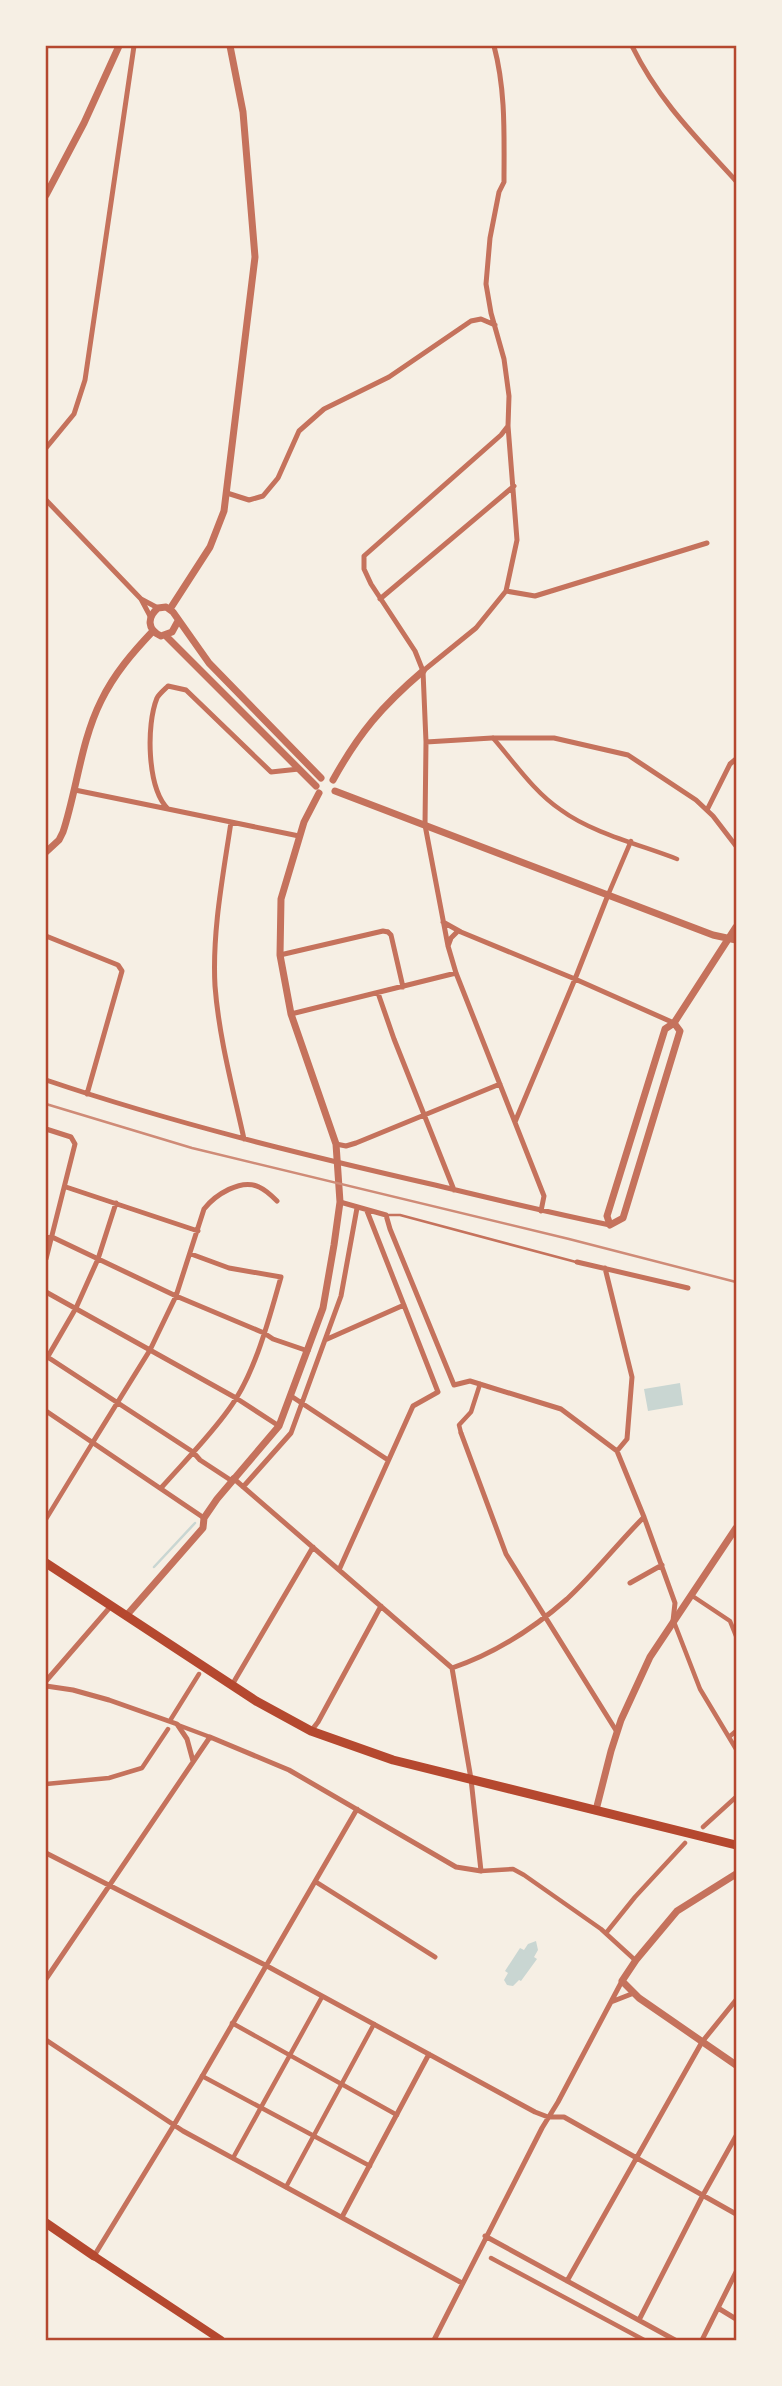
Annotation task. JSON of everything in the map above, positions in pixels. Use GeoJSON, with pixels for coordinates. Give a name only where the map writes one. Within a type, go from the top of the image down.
{"type":"FeatureCollection","features":[{"type":"Feature","properties":{"kind":"main road"},"geometry":{"type":"LineString","coordinates":[[46,1563],[232,1685],[311,1731],[393,1760],[737,1845]]}},
{"type":"Feature","properties":{"kind":"main road"},"geometry":{"type":"LineString","coordinates":[[46,2223],[221,2340]]}},
{"type":"Feature","properties":{"kind":"street"},"geometry":{"type":"LineString","coordinates":[[46,195],[73,145],[119,46]]}},
{"type":"Feature","properties":{"kind":"street"},"geometry":{"type":"LineString","coordinates":[[46,448],[74,414],[85,380],[134,46]]}},
{"type":"Feature","properties":{"kind":"street"},"geometry":{"type":"LineString","coordinates":[[170,609],[210,547],[220,524],[227,493],[254,257],[243,112],[230,46]]}},
{"type":"Feature","properties":{"kind":"street"},"geometry":{"type":"LineString","coordinates":[[333,780],[357,738],[397,692],[476,628],[506,591],[517,540],[508,426],[509,396],[504,359],[486,284],[490,238],[499,192],[504,182],[504,106],[501,71],[494,46]]}},
{"type":"Feature","properties":{"kind":"street"},"geometry":{"type":"LineString","coordinates":[[632,46],[650,80],[667,104],[737,181]]}},
{"type":"Feature","properties":{"kind":"street"},"geometry":{"type":"LineString","coordinates":[[227,493],[249,500],[263,496],[278,478],[299,430],[324,409],[389,377],[471,321],[481,319],[495,325]]}},
{"type":"Feature","properties":{"kind":"street"},"geometry":{"type":"LineString","coordinates":[[508,426],[364,556],[364,569],[380,599],[415,651],[423,671],[425,825],[448,946],[456,973],[544,1196],[541,1211]]}},
{"type":"Feature","properties":{"kind":"street"},"geometry":{"type":"LineString","coordinates":[[380,599],[514,486]]}},
{"type":"Feature","properties":{"kind":"street"},"geometry":{"type":"LineString","coordinates":[[46,500],[141,599],[150,616]]}},
{"type":"Feature","properties":{"kind":"street"},"geometry":{"type":"LineString","coordinates":[[506,591],[535,596],[707,543]]}},
{"type":"Feature","properties":{"kind":"street"},"geometry":{"type":"LineString","coordinates":[[141,599],[158,608],[170,609]]}},
{"type":"Feature","properties":{"kind":"street"},"geometry":{"type":"LineString","coordinates":[[158,608],[150,616],[149,622],[153,631],[161,636],[166,635],[174,630],[178,621]]}},
{"type":"Feature","properties":{"kind":"street"},"geometry":{"type":"LineString","coordinates":[[170,609],[209,663],[321,778]]}},
{"type":"Feature","properties":{"kind":"street"},"geometry":{"type":"LineString","coordinates":[[46,852],[59,840],[63,832],[100,702],[116,674],[153,631]]}},
{"type":"Feature","properties":{"kind":"street"},"geometry":{"type":"LineString","coordinates":[[166,635],[317,790],[329,795],[335,790],[336,784],[328,776],[321,778]]}},
{"type":"Feature","properties":{"kind":"street"},"geometry":{"type":"LineString","coordinates":[[169,809],[161,802],[157,793],[150,764],[158,696],[168,686],[186,690],[201,702],[271,772],[299,769]]}},
{"type":"Feature","properties":{"kind":"street"},"geometry":{"type":"LineString","coordinates":[[492,738],[540,792],[561,810],[599,829],[677,859]]}},
{"type":"Feature","properties":{"kind":"street"},"geometry":{"type":"LineString","coordinates":[[426,742],[554,738],[628,755],[707,810],[737,846]]}},
{"type":"Feature","properties":{"kind":"street"},"geometry":{"type":"LineString","coordinates":[[707,810],[730,764],[737,758]]}},
{"type":"Feature","properties":{"kind":"street"},"geometry":{"type":"LineString","coordinates":[[126,1616],[202,1528],[204,1518],[232,1479],[279,1426],[323,1308],[340,1202],[336,1144],[291,1014],[280,955],[281,899],[299,836],[321,778]]}},
{"type":"Feature","properties":{"kind":"street"},"geometry":{"type":"LineString","coordinates":[[75,790],[299,836]]}},
{"type":"Feature","properties":{"kind":"street"},"geometry":{"type":"LineString","coordinates":[[335,790],[608,895],[733,939]]}},
{"type":"Feature","properties":{"kind":"street"},"geometry":{"type":"LineString","coordinates":[[231,822],[217,929],[215,984],[220,1023],[244,1139]]}},
{"type":"Feature","properties":{"kind":"street"},"geometry":{"type":"LineString","coordinates":[[515,1122],[631,841]]}},
{"type":"Feature","properties":{"kind":"street"},"geometry":{"type":"LineString","coordinates":[[46,1080],[322,1160],[610,1226],[624,1219],[680,1031],[674,1023],[458,931],[443,922]]}},
{"type":"Feature","properties":{"kind":"street"},"geometry":{"type":"LineString","coordinates":[[610,1226],[607,1216],[665,1029],[674,1023],[733,939],[737,927]]}},
{"type":"Feature","properties":{"kind":"street"},"geometry":{"type":"LineString","coordinates":[[280,955],[389,931],[403,987]]}},
{"type":"Feature","properties":{"kind":"street"},"geometry":{"type":"LineString","coordinates":[[448,946],[458,931]]}},
{"type":"Feature","properties":{"kind":"street"},"geometry":{"type":"LineString","coordinates":[[46,936],[118,965],[122,971],[87,1094]]}},
{"type":"Feature","properties":{"kind":"street"},"geometry":{"type":"LineString","coordinates":[[291,1014],[456,973]]}},
{"type":"Feature","properties":{"kind":"street"},"geometry":{"type":"LineString","coordinates":[[378,993],[454,1190]]}},
{"type":"Feature","properties":{"kind":"street"},"geometry":{"type":"LineString","coordinates":[[336,1144],[346,1146],[356,1143],[499,1084]]}},
{"type":"Feature","properties":{"kind":"street"},"geometry":{"type":"LineString","coordinates":[[46,1129],[71,1138],[75,1144],[66,1187],[49,1238],[46,1259]]}},
{"type":"Feature","properties":{"kind":"street"},"geometry":{"type":"LineString","coordinates":[[46,1520],[150,1350],[176,1296],[201,1217],[210,1202],[242,1185],[262,1188],[277,1201]]}},
{"type":"Feature","properties":{"kind":"street"},"geometry":{"type":"LineString","coordinates":[[66,1187],[198,1231]]}},
{"type":"Feature","properties":{"kind":"street"},"geometry":{"type":"LineString","coordinates":[[340,1202],[386,1215],[454,1385],[470,1381],[561,1409],[617,1451],[676,1603],[673,1621],[700,1689],[737,1749]]}},
{"type":"Feature","properties":{"kind":"street"},"geometry":{"type":"LineString","coordinates":[[116,1203],[98,1259],[76,1308],[46,1358],[243,1487],[452,1668],[471,1779],[481,1871]]}},
{"type":"Feature","properties":{"kind":"street"},"geometry":{"type":"LineString","coordinates":[[243,1487],[291,1433],[341,1296],[357,1208]]}},
{"type":"Feature","properties":{"kind":"street"},"geometry":{"type":"LineString","coordinates":[[339,1570],[413,1406],[438,1392],[367,1211]]}},
{"type":"Feature","properties":{"kind":"street"},"geometry":{"type":"LineString","coordinates":[[49,1238],[273,1339],[307,1351]]}},
{"type":"Feature","properties":{"kind":"street"},"geometry":{"type":"LineString","coordinates":[[161,1488],[236,1398],[264,1333],[281,1277],[229,1268],[191,1254]]}},
{"type":"Feature","properties":{"kind":"street"},"geometry":{"type":"LineString","coordinates":[[577,1262],[688,1288]]}},
{"type":"Feature","properties":{"kind":"street"},"geometry":{"type":"LineString","coordinates":[[605,1268],[632,1377],[627,1439],[617,1451]]}},
{"type":"Feature","properties":{"kind":"street"},"geometry":{"type":"LineString","coordinates":[[46,1292],[236,1398],[279,1426]]}},
{"type":"Feature","properties":{"kind":"street"},"geometry":{"type":"LineString","coordinates":[[325,1340],[404,1306]]}},
{"type":"Feature","properties":{"kind":"street"},"geometry":{"type":"LineString","coordinates":[[480,1384],[471,1412],[459,1425],[506,1554],[617,1732]]}},
{"type":"Feature","properties":{"kind":"street"},"geometry":{"type":"LineString","coordinates":[[291,1396],[388,1460]]}},
{"type":"Feature","properties":{"kind":"street"},"geometry":{"type":"LineString","coordinates":[[46,1411],[204,1518]]}},
{"type":"Feature","properties":{"kind":"street"},"geometry":{"type":"LineString","coordinates":[[452,1668],[504,1643],[545,1616],[569,1597],[644,1517]]}},
{"type":"Feature","properties":{"kind":"street"},"geometry":{"type":"LineString","coordinates":[[596,1810],[617,1732],[650,1657],[737,1528]]}},
{"type":"Feature","properties":{"kind":"street"},"geometry":{"type":"LineString","coordinates":[[232,1685],[313,1547]]}},
{"type":"Feature","properties":{"kind":"street"},"geometry":{"type":"LineString","coordinates":[[630,1583],[662,1566]]}},
{"type":"Feature","properties":{"kind":"street"},"geometry":{"type":"LineString","coordinates":[[691,1595],[728,1619],[737,1636]]}},
{"type":"Feature","properties":{"kind":"street"},"geometry":{"type":"LineString","coordinates":[[111,1606],[46,1684],[108,1700],[177,1724],[289,1770],[456,1867],[481,1871],[513,1870],[606,1933],[636,1961]]}},
{"type":"Feature","properties":{"kind":"street"},"geometry":{"type":"LineString","coordinates":[[311,1731],[381,1606]]}},
{"type":"Feature","properties":{"kind":"street"},"geometry":{"type":"LineString","coordinates":[[171,1719],[199,1674]]}},
{"type":"Feature","properties":{"kind":"street"},"geometry":{"type":"LineString","coordinates":[[177,1724],[187,1739],[193,1761]]}},
{"type":"Feature","properties":{"kind":"street"},"geometry":{"type":"LineString","coordinates":[[46,1784],[109,1778],[142,1768],[168,1729]]}},
{"type":"Feature","properties":{"kind":"street"},"geometry":{"type":"LineString","coordinates":[[729,1737],[737,1731]]}},
{"type":"Feature","properties":{"kind":"street"},"geometry":{"type":"LineString","coordinates":[[46,1979],[209,1737]]}},
{"type":"Feature","properties":{"kind":"street"},"geometry":{"type":"LineString","coordinates":[[704,1827],[737,1797]]}},
{"type":"Feature","properties":{"kind":"street"},"geometry":{"type":"LineString","coordinates":[[94,2256],[174,2125],[357,1810]]}},
{"type":"Feature","properties":{"kind":"street"},"geometry":{"type":"LineString","coordinates":[[606,1933],[685,1843]]}},
{"type":"Feature","properties":{"kind":"street"},"geometry":{"type":"LineString","coordinates":[[46,1853],[267,1966],[548,2117],[564,2118],[737,2214]]}},
{"type":"Feature","properties":{"kind":"street"},"geometry":{"type":"LineString","coordinates":[[433,2340],[485,2236],[622,1981],[677,1911],[737,1874]]}},
{"type":"Feature","properties":{"kind":"street"},"geometry":{"type":"LineString","coordinates":[[316,1882],[435,1956]]}},
{"type":"Feature","properties":{"kind":"street"},"geometry":{"type":"LineString","coordinates":[[622,1981],[634,1993],[737,2065]]}},
{"type":"Feature","properties":{"kind":"street"},"geometry":{"type":"LineString","coordinates":[[611,2002],[634,1993]]}},
{"type":"Feature","properties":{"kind":"street"},"geometry":{"type":"LineString","coordinates":[[233,2158],[322,1997]]}},
{"type":"Feature","properties":{"kind":"street"},"geometry":{"type":"LineString","coordinates":[[567,2281],[702,2042],[737,2000]]}},
{"type":"Feature","properties":{"kind":"street"},"geometry":{"type":"LineString","coordinates":[[232,2023],[397,2115]]}},
{"type":"Feature","properties":{"kind":"street"},"geometry":{"type":"LineString","coordinates":[[286,2187],[374,2024]]}},
{"type":"Feature","properties":{"kind":"street"},"geometry":{"type":"LineString","coordinates":[[46,2040],[174,2125],[462,2283]]}},
{"type":"Feature","properties":{"kind":"street"},"geometry":{"type":"LineString","coordinates":[[342,2217],[429,2054]]}},
{"type":"Feature","properties":{"kind":"street"},"geometry":{"type":"LineString","coordinates":[[202,2076],[370,2166]]}},
{"type":"Feature","properties":{"kind":"street"},"geometry":{"type":"LineString","coordinates":[[639,2320],[737,2136]]}},
{"type":"Feature","properties":{"kind":"street"},"geometry":{"type":"LineString","coordinates":[[485,2236],[675,2340]]}},
{"type":"Feature","properties":{"kind":"street"},"geometry":{"type":"LineString","coordinates":[[491,2258],[644,2340]]}},
{"type":"Feature","properties":{"kind":"street"},"geometry":{"type":"LineString","coordinates":[[702,2340],[737,2272]]}},
{"type":"Feature","properties":{"kind":"street"},"geometry":{"type":"LineString","coordinates":[[718,2308],[737,2319]]}},
{"type":"Feature","properties":{"kind":"lane"},"geometry":{"type":"LineString","coordinates":[[386,1215],[400,1215],[577,1262]]}},
{"type":"Feature","properties":{"kind":"shaded area"},"geometry":{"type":"Polygon","coordinates":[[[680,1383],[683,1405],[648,1411],[644,1389],[680,1383]]]}},
{"type":"Feature","properties":{"kind":"shaded area"},"geometry":{"type":"Polygon","coordinates":[[[536,1941],[538,1950],[534,1957],[537,1959],[521,1981],[513,1986],[507,1985],[504,1980],[508,1973],[505,1971],[520,1948],[524,1950],[528,1944],[536,1941]]]}},
{"type":"Feature","properties":{"kind":"waterway"},"geometry":{"type":"LineString","coordinates":[[154,1567],[195,1523]]}},
{"type":"Feature","properties":{"kind":"railway"},"geometry":{"type":"LineString","coordinates":[[46,1104],[192,1148],[736,1282]]}}]}
